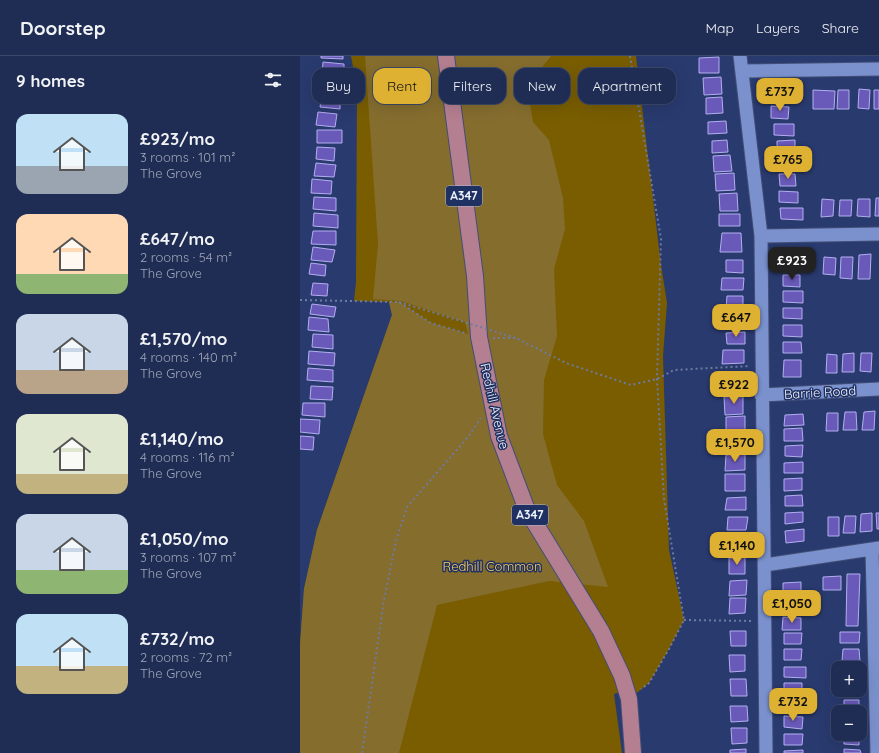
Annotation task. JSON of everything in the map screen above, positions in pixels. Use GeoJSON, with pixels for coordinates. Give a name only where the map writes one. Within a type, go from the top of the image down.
{"type":"FeatureCollection","features":[{"type":"Feature","properties":{"kind":"main road","name":"Redhill Avenue"},"geometry":{"type":"LineString","coordinates":[[446,56],[475,276],[479,337],[499,436],[527,510],[601,631],[622,676],[629,698],[633,753]]}},
{"type":"Feature","properties":{"kind":"street"},"geometry":{"type":"LineString","coordinates":[[740,56],[761,236],[761,365],[765,565],[766,753]]}},
{"type":"Feature","properties":{"kind":"street"},"geometry":{"type":"LineString","coordinates":[[742,71],[879,69]]}},
{"type":"Feature","properties":{"kind":"street"},"geometry":{"type":"LineString","coordinates":[[761,236],[879,234]]}},
{"type":"Feature","properties":{"kind":"street","name":"Barrie Road"},"geometry":{"type":"LineString","coordinates":[[762,395],[879,389]]}},
{"type":"Feature","properties":{"kind":"street"},"geometry":{"type":"LineString","coordinates":[[765,565],[876,549],[877,753]]}},
{"type":"Feature","properties":{"kind":"path"},"geometry":{"type":"LineString","coordinates":[[629,698],[649,683],[684,620],[664,499],[657,379],[661,239],[630,56]]}},
{"type":"Feature","properties":{"kind":"path"},"geometry":{"type":"LineString","coordinates":[[300,300],[399,302],[516,338],[566,363],[631,385],[657,379],[674,370],[761,365]]}},
{"type":"Feature","properties":{"kind":"path"},"geometry":{"type":"LineString","coordinates":[[399,302],[431,323],[479,337],[516,338]]}},
{"type":"Feature","properties":{"kind":"path"},"geometry":{"type":"LineString","coordinates":[[362,753],[384,600],[402,520],[407,508],[468,437],[492,401]]}},
{"type":"Feature","properties":{"kind":"path"},"geometry":{"type":"LineString","coordinates":[[684,620],[765,621]]}},
{"type":"Feature","properties":{"kind":"green space","name":"Redhill Common"},"geometry":{"type":"Polygon","coordinates":[[[351,56],[636,56],[637,68],[578,68],[578,104],[642,104],[667,303],[663,356],[669,550],[684,620],[649,683],[629,699],[627,690],[614,694],[622,753],[300,753],[300,645],[304,589],[317,530],[392,315],[389,302],[354,301],[356,282],[357,104],[365,104],[365,68],[353,68],[351,56]]]}},
{"type":"Feature","properties":{"kind":"green space"},"geometry":{"type":"Polygon","coordinates":[[[365,56],[551,56],[541,68],[514,68],[514,104],[530,104],[533,122],[549,140],[563,198],[565,229],[554,269],[557,336],[544,380],[543,434],[557,485],[584,521],[608,587],[549,581],[437,605],[399,753],[300,753],[300,645],[304,589],[317,530],[392,315],[389,302],[399,302],[431,323],[468,334],[465,322],[401,301],[373,299],[378,244],[365,56]]]}},
{"type":"Feature","properties":{"kind":"building"},"geometry":{"type":"Polygon","coordinates":[[[321,56],[343,56],[343,59],[321,58],[321,56]]]}},
{"type":"Feature","properties":{"kind":"building"},"geometry":{"type":"Polygon","coordinates":[[[719,57],[719,73],[699,73],[699,58],[719,57]]]}},
{"type":"Feature","properties":{"kind":"building"},"geometry":{"type":"Polygon","coordinates":[[[323,62],[344,64],[344,68],[322,68],[323,62]]]}},
{"type":"Feature","properties":{"kind":"building"},"geometry":{"type":"Polygon","coordinates":[[[721,77],[722,94],[704,95],[703,78],[721,77]]]}},
{"type":"Feature","properties":{"kind":"building"},"geometry":{"type":"Polygon","coordinates":[[[771,89],[787,89],[788,100],[771,101],[771,89]]]}},
{"type":"Feature","properties":{"kind":"building"},"geometry":{"type":"Polygon","coordinates":[[[859,89],[870,90],[869,109],[858,108],[859,89]]]}},
{"type":"Feature","properties":{"kind":"building"},"geometry":{"type":"Polygon","coordinates":[[[813,90],[835,91],[834,109],[813,109],[813,90]]]}},
{"type":"Feature","properties":{"kind":"building"},"geometry":{"type":"Polygon","coordinates":[[[838,90],[849,90],[849,109],[837,109],[838,90]]]}},
{"type":"Feature","properties":{"kind":"building"},"geometry":{"type":"Polygon","coordinates":[[[874,90],[879,90],[879,109],[874,109],[874,90]]]}},
{"type":"Feature","properties":{"kind":"building"},"geometry":{"type":"Polygon","coordinates":[[[722,97],[723,113],[706,114],[706,98],[722,97]]]}},
{"type":"Feature","properties":{"kind":"building"},"geometry":{"type":"Polygon","coordinates":[[[320,104],[340,104],[340,109],[320,107],[320,104]]]}},
{"type":"Feature","properties":{"kind":"building"},"geometry":{"type":"Polygon","coordinates":[[[771,106],[789,107],[788,119],[771,118],[771,106]]]}},
{"type":"Feature","properties":{"kind":"building"},"geometry":{"type":"Polygon","coordinates":[[[318,112],[337,114],[335,127],[316,125],[318,112]]]}},
{"type":"Feature","properties":{"kind":"building"},"geometry":{"type":"Polygon","coordinates":[[[726,121],[727,133],[708,134],[708,122],[726,121]]]}},
{"type":"Feature","properties":{"kind":"building"},"geometry":{"type":"Polygon","coordinates":[[[774,124],[794,124],[794,136],[774,135],[774,124]]]}},
{"type":"Feature","properties":{"kind":"building"},"geometry":{"type":"Polygon","coordinates":[[[317,130],[342,130],[342,143],[317,143],[317,130]]]}},
{"type":"Feature","properties":{"kind":"building"},"geometry":{"type":"Polygon","coordinates":[[[727,140],[728,152],[712,153],[712,141],[727,140]]]}},
{"type":"Feature","properties":{"kind":"building"},"geometry":{"type":"Polygon","coordinates":[[[795,140],[795,152],[777,152],[777,141],[795,140]]]}},
{"type":"Feature","properties":{"kind":"building"},"geometry":{"type":"Polygon","coordinates":[[[317,147],[335,148],[334,161],[316,159],[317,147]]]}},
{"type":"Feature","properties":{"kind":"building"},"geometry":{"type":"Polygon","coordinates":[[[730,155],[732,171],[714,172],[713,156],[730,155]]]}},
{"type":"Feature","properties":{"kind":"building"},"geometry":{"type":"Polygon","coordinates":[[[778,157],[795,157],[795,169],[778,169],[778,157]]]}},
{"type":"Feature","properties":{"kind":"building"},"geometry":{"type":"Polygon","coordinates":[[[316,163],[336,165],[334,177],[314,176],[316,163]]]}},
{"type":"Feature","properties":{"kind":"building"},"geometry":{"type":"Polygon","coordinates":[[[734,173],[735,190],[716,191],[715,174],[734,173]]]}},
{"type":"Feature","properties":{"kind":"building"},"geometry":{"type":"Polygon","coordinates":[[[779,174],[795,174],[796,186],[780,186],[779,174]]]}},
{"type":"Feature","properties":{"kind":"building"},"geometry":{"type":"Polygon","coordinates":[[[312,179],[332,181],[331,194],[311,193],[312,179]]]}},
{"type":"Feature","properties":{"kind":"building"},"geometry":{"type":"Polygon","coordinates":[[[779,191],[798,192],[798,203],[779,202],[779,191]]]}},
{"type":"Feature","properties":{"kind":"building"},"geometry":{"type":"Polygon","coordinates":[[[737,193],[738,211],[720,211],[719,194],[737,193]]]}},
{"type":"Feature","properties":{"kind":"building"},"geometry":{"type":"Polygon","coordinates":[[[314,197],[336,198],[336,211],[313,209],[314,197]]]}},
{"type":"Feature","properties":{"kind":"building"},"geometry":{"type":"Polygon","coordinates":[[[876,198],[879,198],[879,216],[875,216],[876,198]]]}},
{"type":"Feature","properties":{"kind":"building"},"geometry":{"type":"Polygon","coordinates":[[[822,199],[834,200],[833,216],[821,217],[822,199]]]}},
{"type":"Feature","properties":{"kind":"building"},"geometry":{"type":"Polygon","coordinates":[[[858,199],[870,199],[870,217],[857,216],[858,199]]]}},
{"type":"Feature","properties":{"kind":"building"},"geometry":{"type":"Polygon","coordinates":[[[840,200],[852,200],[851,216],[839,216],[840,200]]]}},
{"type":"Feature","properties":{"kind":"building"},"geometry":{"type":"Polygon","coordinates":[[[780,208],[803,208],[803,220],[781,219],[780,208]]]}},
{"type":"Feature","properties":{"kind":"building"},"geometry":{"type":"Polygon","coordinates":[[[314,213],[338,215],[338,228],[313,226],[314,213]]]}},
{"type":"Feature","properties":{"kind":"building"},"geometry":{"type":"Polygon","coordinates":[[[719,214],[740,214],[740,226],[719,226],[719,214]]]}},
{"type":"Feature","properties":{"kind":"building"},"geometry":{"type":"Polygon","coordinates":[[[313,231],[336,231],[336,245],[311,244],[313,231]]]}},
{"type":"Feature","properties":{"kind":"building"},"geometry":{"type":"Polygon","coordinates":[[[722,233],[741,233],[742,252],[720,252],[722,233]]]}},
{"type":"Feature","properties":{"kind":"building"},"geometry":{"type":"Polygon","coordinates":[[[313,247],[335,250],[332,262],[311,260],[313,247]]]}},
{"type":"Feature","properties":{"kind":"building"},"geometry":{"type":"Polygon","coordinates":[[[871,254],[870,279],[858,279],[859,255],[871,254]]]}},
{"type":"Feature","properties":{"kind":"building"},"geometry":{"type":"Polygon","coordinates":[[[783,256],[800,257],[799,271],[783,271],[783,256]]]}},
{"type":"Feature","properties":{"kind":"building"},"geometry":{"type":"Polygon","coordinates":[[[824,257],[836,258],[835,275],[823,274],[824,257]]]}},
{"type":"Feature","properties":{"kind":"building"},"geometry":{"type":"Polygon","coordinates":[[[841,257],[853,257],[852,279],[840,278],[841,257]]]}},
{"type":"Feature","properties":{"kind":"building"},"geometry":{"type":"Polygon","coordinates":[[[726,260],[743,260],[743,273],[726,272],[726,260]]]}},
{"type":"Feature","properties":{"kind":"building"},"geometry":{"type":"Polygon","coordinates":[[[311,263],[326,265],[325,276],[309,274],[311,263]]]}},
{"type":"Feature","properties":{"kind":"building"},"geometry":{"type":"Polygon","coordinates":[[[783,275],[800,275],[800,287],[783,286],[783,275]]]}},
{"type":"Feature","properties":{"kind":"building"},"geometry":{"type":"Polygon","coordinates":[[[722,278],[744,278],[743,290],[721,290],[722,278]]]}},
{"type":"Feature","properties":{"kind":"building"},"geometry":{"type":"Polygon","coordinates":[[[313,283],[328,284],[327,296],[311,295],[313,283]]]}},
{"type":"Feature","properties":{"kind":"building"},"geometry":{"type":"Polygon","coordinates":[[[783,291],[803,291],[803,303],[783,302],[783,291]]]}},
{"type":"Feature","properties":{"kind":"building"},"geometry":{"type":"Polygon","coordinates":[[[727,296],[743,296],[743,309],[726,309],[727,296]]]}},
{"type":"Feature","properties":{"kind":"building"},"geometry":{"type":"Polygon","coordinates":[[[312,304],[336,307],[334,317],[310,314],[312,304]]]}},
{"type":"Feature","properties":{"kind":"building"},"geometry":{"type":"Polygon","coordinates":[[[783,308],[802,308],[802,319],[783,318],[783,308]]]}},
{"type":"Feature","properties":{"kind":"building"},"geometry":{"type":"Polygon","coordinates":[[[744,313],[743,326],[722,326],[722,314],[744,313]]]}},
{"type":"Feature","properties":{"kind":"building"},"geometry":{"type":"Polygon","coordinates":[[[309,317],[328,319],[329,332],[308,330],[309,317]]]}},
{"type":"Feature","properties":{"kind":"building"},"geometry":{"type":"Polygon","coordinates":[[[783,325],[802,325],[802,337],[783,336],[783,325]]]}},
{"type":"Feature","properties":{"kind":"building"},"geometry":{"type":"Polygon","coordinates":[[[745,332],[745,344],[727,344],[726,333],[745,332]]]}},
{"type":"Feature","properties":{"kind":"building"},"geometry":{"type":"Polygon","coordinates":[[[313,334],[333,335],[333,349],[312,347],[313,334]]]}},
{"type":"Feature","properties":{"kind":"building"},"geometry":{"type":"Polygon","coordinates":[[[783,342],[801,342],[802,353],[783,353],[783,342]]]}},
{"type":"Feature","properties":{"kind":"building"},"geometry":{"type":"Polygon","coordinates":[[[723,350],[744,350],[744,363],[722,364],[723,350]]]}},
{"type":"Feature","properties":{"kind":"building"},"geometry":{"type":"Polygon","coordinates":[[[309,351],[335,353],[334,366],[308,364],[309,351]]]}},
{"type":"Feature","properties":{"kind":"building"},"geometry":{"type":"Polygon","coordinates":[[[854,353],[854,372],[842,372],[843,354],[854,353]]]}},
{"type":"Feature","properties":{"kind":"building"},"geometry":{"type":"Polygon","coordinates":[[[861,353],[872,353],[871,372],[860,371],[861,353]]]}},
{"type":"Feature","properties":{"kind":"building"},"geometry":{"type":"Polygon","coordinates":[[[827,354],[837,355],[837,373],[826,373],[827,354]]]}},
{"type":"Feature","properties":{"kind":"building"},"geometry":{"type":"Polygon","coordinates":[[[784,360],[801,360],[801,377],[783,377],[784,360]]]}},
{"type":"Feature","properties":{"kind":"building"},"geometry":{"type":"Polygon","coordinates":[[[308,368],[333,370],[333,382],[307,380],[308,368]]]}},
{"type":"Feature","properties":{"kind":"building"},"geometry":{"type":"Polygon","coordinates":[[[743,374],[743,387],[721,387],[721,375],[743,374]]]}},
{"type":"Feature","properties":{"kind":"building"},"geometry":{"type":"Polygon","coordinates":[[[311,386],[333,387],[332,400],[310,399],[311,386]]]}},
{"type":"Feature","properties":{"kind":"building"},"geometry":{"type":"Polygon","coordinates":[[[743,395],[743,414],[725,415],[724,397],[743,395]]]}},
{"type":"Feature","properties":{"kind":"building"},"geometry":{"type":"Polygon","coordinates":[[[303,403],[325,403],[325,417],[302,415],[303,403]]]}},
{"type":"Feature","properties":{"kind":"building"},"geometry":{"type":"Polygon","coordinates":[[[875,411],[874,430],[862,430],[864,412],[875,411]]]}},
{"type":"Feature","properties":{"kind":"building"},"geometry":{"type":"Polygon","coordinates":[[[845,412],[856,412],[857,430],[843,430],[845,412]]]}},
{"type":"Feature","properties":{"kind":"building"},"geometry":{"type":"Polygon","coordinates":[[[827,413],[838,413],[838,431],[826,431],[827,413]]]}},
{"type":"Feature","properties":{"kind":"building"},"geometry":{"type":"Polygon","coordinates":[[[803,414],[804,425],[784,426],[785,415],[803,414]]]}},
{"type":"Feature","properties":{"kind":"building"},"geometry":{"type":"Polygon","coordinates":[[[745,416],[745,433],[726,434],[726,417],[745,416]]]}},
{"type":"Feature","properties":{"kind":"building"},"geometry":{"type":"Polygon","coordinates":[[[300,419],[320,420],[319,434],[300,432],[300,419]]]}},
{"type":"Feature","properties":{"kind":"building"},"geometry":{"type":"Polygon","coordinates":[[[802,428],[803,441],[784,441],[784,429],[802,428]]]}},
{"type":"Feature","properties":{"kind":"building"},"geometry":{"type":"Polygon","coordinates":[[[300,436],[314,437],[313,450],[300,449],[300,436]]]}},
{"type":"Feature","properties":{"kind":"building"},"geometry":{"type":"Polygon","coordinates":[[[744,439],[744,452],[725,452],[726,440],[744,439]]]}},
{"type":"Feature","properties":{"kind":"building"},"geometry":{"type":"Polygon","coordinates":[[[803,445],[802,457],[785,456],[785,446],[803,445]]]}},
{"type":"Feature","properties":{"kind":"building"},"geometry":{"type":"Polygon","coordinates":[[[745,454],[745,470],[725,471],[726,455],[745,454]]]}},
{"type":"Feature","properties":{"kind":"building"},"geometry":{"type":"Polygon","coordinates":[[[803,462],[803,473],[784,473],[784,463],[803,462]]]}},
{"type":"Feature","properties":{"kind":"building"},"geometry":{"type":"Polygon","coordinates":[[[725,474],[745,474],[745,491],[725,491],[725,474]]]}},
{"type":"Feature","properties":{"kind":"building"},"geometry":{"type":"Polygon","coordinates":[[[802,478],[802,490],[784,491],[784,479],[802,478]]]}},
{"type":"Feature","properties":{"kind":"building"},"geometry":{"type":"Polygon","coordinates":[[[802,495],[803,506],[785,506],[785,496],[802,495]]]}},
{"type":"Feature","properties":{"kind":"building"},"geometry":{"type":"Polygon","coordinates":[[[746,497],[746,510],[725,510],[727,498],[746,497]]]}},
{"type":"Feature","properties":{"kind":"building"},"geometry":{"type":"Polygon","coordinates":[[[803,512],[803,522],[785,524],[785,513],[803,512]]]}},
{"type":"Feature","properties":{"kind":"building"},"geometry":{"type":"Polygon","coordinates":[[[872,513],[872,531],[860,532],[861,514],[872,513]]]}},
{"type":"Feature","properties":{"kind":"building"},"geometry":{"type":"Polygon","coordinates":[[[876,513],[879,513],[879,529],[877,529],[876,513]]]}},
{"type":"Feature","properties":{"kind":"building"},"geometry":{"type":"Polygon","coordinates":[[[845,516],[856,516],[855,533],[843,533],[845,516]]]}},
{"type":"Feature","properties":{"kind":"building"},"geometry":{"type":"Polygon","coordinates":[[[728,517],[748,517],[746,530],[727,530],[728,517]]]}},
{"type":"Feature","properties":{"kind":"building"},"geometry":{"type":"Polygon","coordinates":[[[828,517],[839,517],[839,536],[828,536],[828,517]]]}},
{"type":"Feature","properties":{"kind":"building"},"geometry":{"type":"Polygon","coordinates":[[[804,529],[804,541],[786,543],[785,531],[804,529]]]}},
{"type":"Feature","properties":{"kind":"building"},"geometry":{"type":"Polygon","coordinates":[[[728,537],[747,537],[746,550],[728,550],[728,537]]]}},
{"type":"Feature","properties":{"kind":"building"},"geometry":{"type":"Polygon","coordinates":[[[745,557],[745,574],[729,574],[729,558],[745,557]]]}},
{"type":"Feature","properties":{"kind":"building"},"geometry":{"type":"Polygon","coordinates":[[[847,574],[860,574],[858,626],[846,626],[847,574]]]}},
{"type":"Feature","properties":{"kind":"building"},"geometry":{"type":"Polygon","coordinates":[[[841,576],[841,590],[823,590],[823,577],[841,576]]]}},
{"type":"Feature","properties":{"kind":"building"},"geometry":{"type":"Polygon","coordinates":[[[747,580],[746,595],[729,596],[730,581],[747,580]]]}},
{"type":"Feature","properties":{"kind":"building"},"geometry":{"type":"Polygon","coordinates":[[[801,582],[801,612],[783,612],[783,583],[801,582]]]}},
{"type":"Feature","properties":{"kind":"building"},"geometry":{"type":"Polygon","coordinates":[[[730,598],[746,598],[745,613],[729,614],[730,598]]]}},
{"type":"Feature","properties":{"kind":"building"},"geometry":{"type":"Polygon","coordinates":[[[783,617],[801,618],[801,630],[782,630],[783,617]]]}},
{"type":"Feature","properties":{"kind":"building"},"geometry":{"type":"Polygon","coordinates":[[[730,631],[746,631],[746,646],[731,646],[730,631]]]}},
{"type":"Feature","properties":{"kind":"building"},"geometry":{"type":"Polygon","coordinates":[[[840,632],[860,632],[859,643],[840,643],[840,632]]]}},
{"type":"Feature","properties":{"kind":"building"},"geometry":{"type":"Polygon","coordinates":[[[784,633],[802,633],[801,644],[784,644],[784,633]]]}},
{"type":"Feature","properties":{"kind":"building"},"geometry":{"type":"Polygon","coordinates":[[[784,649],[802,649],[801,660],[784,660],[784,649]]]}},
{"type":"Feature","properties":{"kind":"building"},"geometry":{"type":"Polygon","coordinates":[[[843,649],[859,649],[860,661],[842,661],[843,649]]]}},
{"type":"Feature","properties":{"kind":"building"},"geometry":{"type":"Polygon","coordinates":[[[729,655],[745,655],[745,671],[730,672],[729,655]]]}},
{"type":"Feature","properties":{"kind":"building"},"geometry":{"type":"Polygon","coordinates":[[[784,667],[806,667],[806,678],[784,677],[784,667]]]}},
{"type":"Feature","properties":{"kind":"building"},"geometry":{"type":"Polygon","coordinates":[[[730,679],[746,679],[747,696],[731,696],[730,679]]]}},
{"type":"Feature","properties":{"kind":"building"},"geometry":{"type":"Polygon","coordinates":[[[784,683],[802,683],[802,695],[784,694],[784,683]]]}},
{"type":"Feature","properties":{"kind":"building"},"geometry":{"type":"Polygon","coordinates":[[[784,700],[802,700],[802,712],[784,711],[784,700]]]}},
{"type":"Feature","properties":{"kind":"building"},"geometry":{"type":"Polygon","coordinates":[[[844,700],[859,700],[859,705],[844,705],[844,700]]]}},
{"type":"Feature","properties":{"kind":"building"},"geometry":{"type":"Polygon","coordinates":[[[730,706],[747,706],[748,721],[731,722],[730,706]]]}},
{"type":"Feature","properties":{"kind":"building"},"geometry":{"type":"Polygon","coordinates":[[[784,716],[803,717],[802,729],[784,727],[784,716]]]}},
{"type":"Feature","properties":{"kind":"building"},"geometry":{"type":"Polygon","coordinates":[[[731,728],[747,728],[747,743],[732,744],[731,728]]]}},
{"type":"Feature","properties":{"kind":"building"},"geometry":{"type":"Polygon","coordinates":[[[784,734],[803,734],[802,745],[784,745],[784,734]]]}},
{"type":"Feature","properties":{"kind":"building"},"geometry":{"type":"Polygon","coordinates":[[[844,741],[859,741],[859,745],[844,744],[844,741]]]}},
{"type":"Feature","properties":{"kind":"building"},"geometry":{"type":"Polygon","coordinates":[[[746,749],[746,753],[730,753],[730,750],[746,749]]]}},
{"type":"Feature","properties":{"kind":"building"},"geometry":{"type":"Polygon","coordinates":[[[844,749],[860,750],[861,753],[844,753],[844,749]]]}},
{"type":"Feature","properties":{"kind":"building"},"geometry":{"type":"Polygon","coordinates":[[[803,750],[803,753],[784,753],[784,751],[803,750]]]}}]}
